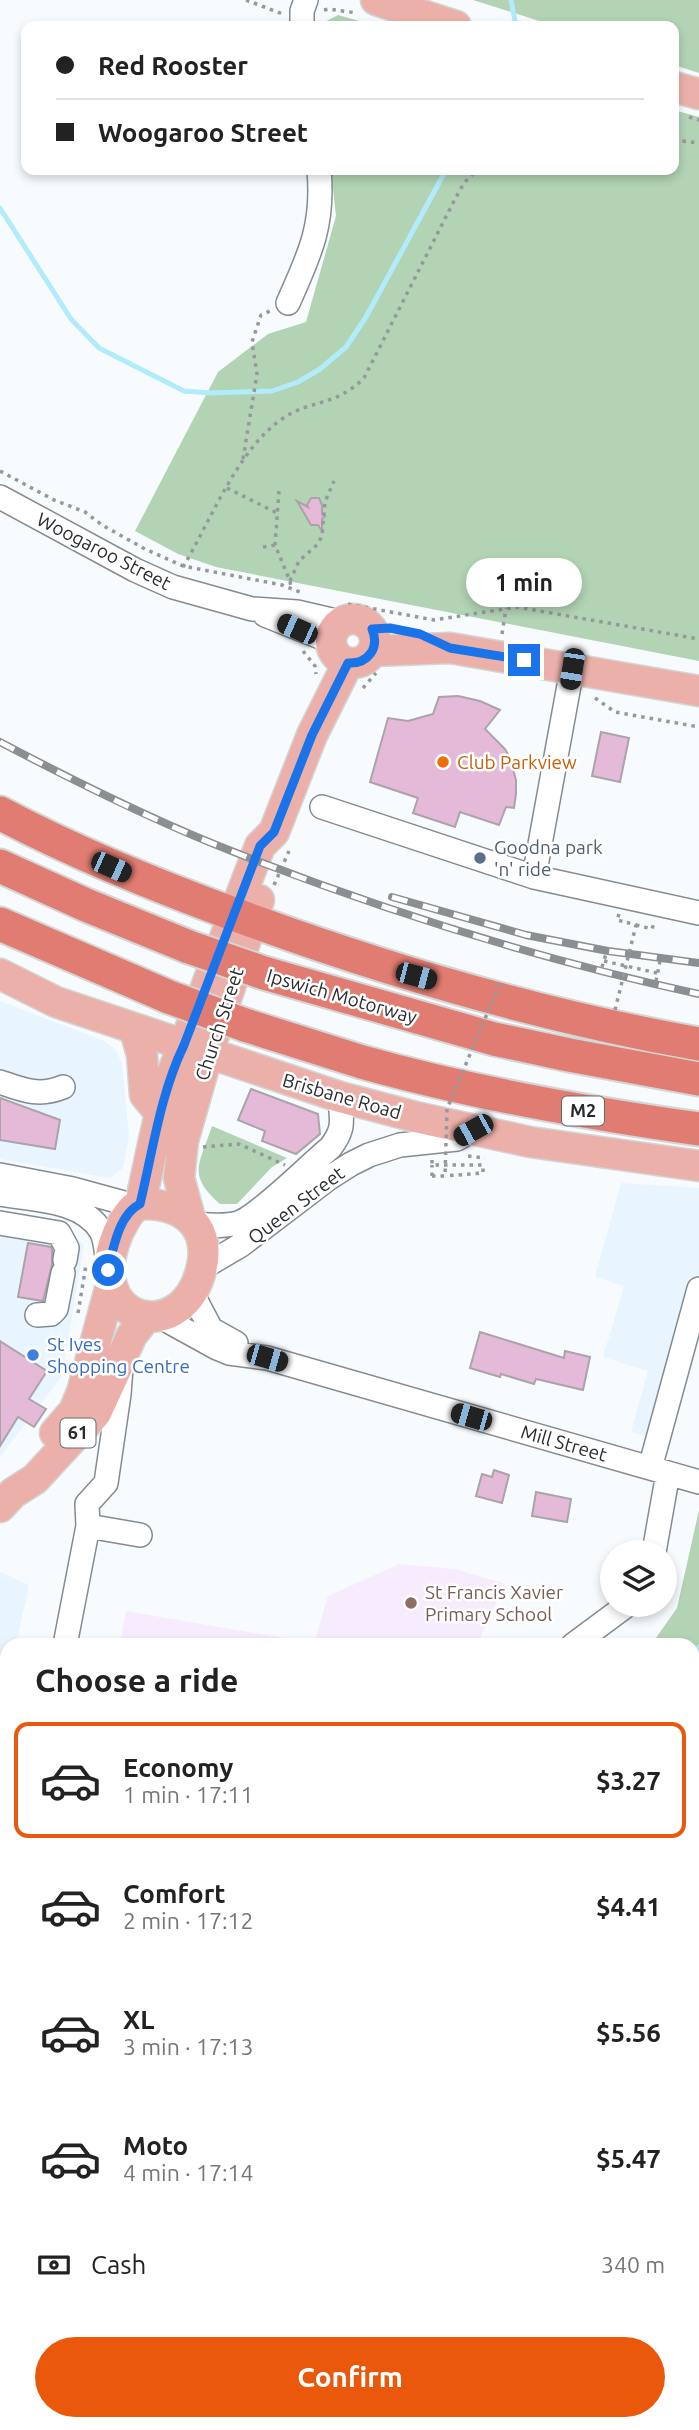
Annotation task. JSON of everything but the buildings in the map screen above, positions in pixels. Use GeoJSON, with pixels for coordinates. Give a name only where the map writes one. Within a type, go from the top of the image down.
{"type":"FeatureCollection","features":[{"type":"Feature","properties":{"kind":"highway"},"geometry":{"type":"LineString","coordinates":[[0,813],[118,870],[309,942],[416,976],[550,1012],[699,1044]]}},
{"type":"Feature","properties":{"kind":"highway","name":"Ipswich Motorway"},"geometry":{"type":"LineString","coordinates":[[0,866],[189,947],[264,973],[494,1039],[699,1079]]}},
{"type":"Feature","properties":{"kind":"highway","name":"M2"},"geometry":{"type":"LineString","coordinates":[[0,924],[169,998],[244,1025],[363,1062],[595,1114],[699,1129]]}},
{"type":"Feature","properties":{"kind":"main road"},"geometry":{"type":"LineString","coordinates":[[368,7],[433,21]]}},
{"type":"Feature","properties":{"kind":"main road"},"geometry":{"type":"LineString","coordinates":[[679,89],[699,94]]}},
{"type":"Feature","properties":{"kind":"main road","name":"Woogaroo Street"},"geometry":{"type":"LineString","coordinates":[[357,647],[390,628],[420,634],[450,648],[570,681],[699,691]]}},
{"type":"Feature","properties":{"kind":"main road","name":"Church Street"},"geometry":{"type":"LineString","coordinates":[[192,1221],[179,1178],[196,1049],[244,918],[283,838],[312,735],[357,647]]}},
{"type":"Feature","properties":{"kind":"main road","name":"Brisbane Road"},"geometry":{"type":"LineString","coordinates":[[0,974],[56,1002],[340,1097],[530,1142],[699,1166]]}},
{"type":"Feature","properties":{"kind":"main road"},"geometry":{"type":"LineString","coordinates":[[135,1030],[142,1055],[145,1095],[160,1113]]}},
{"type":"Feature","properties":{"kind":"main road","name":"Church Street"},"geometry":{"type":"LineString","coordinates":[[137,1205],[174,1066],[196,1049]]}},
{"type":"Feature","properties":{"kind":"main road"},"geometry":{"type":"LineString","coordinates":[[137,1205],[164,1205],[177,1209],[192,1221],[201,1234],[204,1247],[197,1280]]}},
{"type":"Feature","properties":{"kind":"main road","name":"61"},"geometry":{"type":"LineString","coordinates":[[6,1500],[22,1470],[74,1411],[89,1374],[118,1234],[137,1205]]}},
{"type":"Feature","properties":{"kind":"main road"},"geometry":{"type":"LineString","coordinates":[[110,1277],[114,1294],[128,1309],[153,1316]]}},
{"type":"Feature","properties":{"kind":"main road","name":"61"},"geometry":{"type":"LineString","coordinates":[[6,1500],[35,1479],[96,1413],[121,1357],[140,1323],[179,1308],[197,1280]]}},
{"type":"Feature","properties":{"kind":"street"},"geometry":{"type":"LineString","coordinates":[[288,303],[311,251],[317,228],[321,206],[319,175]]}},
{"type":"Feature","properties":{"kind":"street","name":"Woogaroo Street"},"geometry":{"type":"LineString","coordinates":[[0,497],[135,570],[173,587],[252,609],[357,647]]}},
{"type":"Feature","properties":{"kind":"street"},"geometry":{"type":"LineString","coordinates":[[534,877],[570,681]]}},
{"type":"Feature","properties":{"kind":"street"},"geometry":{"type":"LineString","coordinates":[[322,807],[534,877],[699,913]]}},
{"type":"Feature","properties":{"kind":"street"},"geometry":{"type":"LineString","coordinates":[[0,1082],[33,1093],[49,1093],[63,1087]]}},
{"type":"Feature","properties":{"kind":"street","name":"Queen Street"},"geometry":{"type":"LineString","coordinates":[[192,1221],[215,1225],[240,1222],[263,1206],[337,1139],[343,1121],[340,1097]]}},
{"type":"Feature","properties":{"kind":"street","name":"Queen Street"},"geometry":{"type":"LineString","coordinates":[[197,1280],[351,1164],[400,1145],[457,1139],[473,1130]]}},
{"type":"Feature","properties":{"kind":"street"},"geometry":{"type":"LineString","coordinates":[[0,1175],[137,1205]]}},
{"type":"Feature","properties":{"kind":"street"},"geometry":{"type":"LineString","coordinates":[[0,1194],[65,1205],[86,1216],[101,1232],[110,1277]]}},
{"type":"Feature","properties":{"kind":"street"},"geometry":{"type":"LineString","coordinates":[[0,1223],[59,1233],[67,1248],[56,1309],[51,1314],[37,1315]]}},
{"type":"Feature","properties":{"kind":"street","name":"Mill Street"},"geometry":{"type":"LineString","coordinates":[[197,1280],[211,1329],[267,1358]]}},
{"type":"Feature","properties":{"kind":"street"},"geometry":{"type":"LineString","coordinates":[[655,1540],[659,1470],[699,1289]]}},
{"type":"Feature","properties":{"kind":"street","name":"Mill Street"},"geometry":{"type":"LineString","coordinates":[[153,1316],[229,1353],[267,1358],[699,1482]]}},
{"type":"Feature","properties":{"kind":"street"},"geometry":{"type":"LineString","coordinates":[[66,1638],[87,1515],[106,1483],[120,1394],[121,1357]]}},
{"type":"Feature","properties":{"kind":"street"},"geometry":{"type":"LineString","coordinates":[[87,1515],[140,1535]]}},
{"type":"Feature","properties":{"kind":"street"},"geometry":{"type":"LineString","coordinates":[[582,1638],[611,1617]]}},
{"type":"Feature","properties":{"kind":"path"},"geometry":{"type":"LineString","coordinates":[[246,0],[287,15],[303,14],[315,17],[329,9],[368,7]]}},
{"type":"Feature","properties":{"kind":"path"},"geometry":{"type":"LineString","coordinates":[[679,141],[699,143]]}},
{"type":"Feature","properties":{"kind":"path"},"geometry":{"type":"LineString","coordinates":[[173,587],[256,441],[286,416],[342,396],[364,378],[454,201],[472,175]]}},
{"type":"Feature","properties":{"kind":"path"},"geometry":{"type":"LineString","coordinates":[[243,460],[257,367],[252,342],[261,315],[288,303]]}},
{"type":"Feature","properties":{"kind":"path"},"geometry":{"type":"LineString","coordinates":[[0,471],[54,500],[85,512],[102,525],[145,549],[183,566]]}},
{"type":"Feature","properties":{"kind":"path"},"geometry":{"type":"LineString","coordinates":[[290,581],[299,561],[318,544],[322,536],[324,502],[334,481]]}},
{"type":"Feature","properties":{"kind":"path"},"geometry":{"type":"LineString","coordinates":[[228,488],[277,513]]}},
{"type":"Feature","properties":{"kind":"path"},"geometry":{"type":"LineString","coordinates":[[279,491],[275,545],[291,588]]}},
{"type":"Feature","properties":{"kind":"path"},"geometry":{"type":"LineString","coordinates":[[263,547],[275,545]]}},
{"type":"Feature","properties":{"kind":"path"},"geometry":{"type":"LineString","coordinates":[[410,616],[439,620],[517,607],[699,639]]}},
{"type":"Feature","properties":{"kind":"path"},"geometry":{"type":"LineString","coordinates":[[357,647],[360,692]]}},
{"type":"Feature","properties":{"kind":"path"},"geometry":{"type":"LineString","coordinates":[[570,681],[615,712],[699,727]]}},
{"type":"Feature","properties":{"kind":"path"},"geometry":{"type":"LineString","coordinates":[[272,894],[283,838]]}},
{"type":"Feature","properties":{"kind":"path"},"geometry":{"type":"LineString","coordinates":[[625,922],[652,929],[654,922],[662,924]]}},
{"type":"Feature","properties":{"kind":"path"},"geometry":{"type":"LineString","coordinates":[[615,1010],[636,925]]}},
{"type":"Feature","properties":{"kind":"path"},"geometry":{"type":"LineString","coordinates":[[602,967],[606,954]]}},
{"type":"Feature","properties":{"kind":"path"},"geometry":{"type":"LineString","coordinates":[[604,961],[657,973]]}},
{"type":"Feature","properties":{"kind":"path"},"geometry":{"type":"LineString","coordinates":[[656,981],[660,961]]}},
{"type":"Feature","properties":{"kind":"path"},"geometry":{"type":"LineString","coordinates":[[445,1176],[447,1109],[500,983]]}},
{"type":"Feature","properties":{"kind":"path"},"geometry":{"type":"LineString","coordinates":[[197,1146],[210,1148],[239,1144],[285,1166],[294,1158]]}},
{"type":"Feature","properties":{"kind":"path"},"geometry":{"type":"LineString","coordinates":[[423,1157],[432,1156],[432,1165],[432,1175],[483,1173],[484,1165],[432,1165]]}},
{"type":"Feature","properties":{"kind":"path"},"geometry":{"type":"LineString","coordinates":[[445,1156],[496,1159]]}},
{"type":"Feature","properties":{"kind":"shaded area"},"geometry":{"type":"Polygon","coordinates":[[[0,1001],[102,1040],[115,1049],[122,1063],[129,1136],[123,1168],[110,1178],[0,1159],[0,1001]]]}},
{"type":"Feature","properties":{"kind":"shaded area"},"geometry":{"type":"Polygon","coordinates":[[[621,1183],[699,1188],[699,1338],[670,1443],[631,1432],[648,1371],[603,1357],[624,1286],[595,1277],[621,1183]]]}},
{"type":"Feature","properties":{"kind":"shaded area","name":"St Ives Shopping Centre"},"geometry":{"type":"Polygon","coordinates":[[[0,1213],[64,1224],[84,1245],[62,1376],[0,1457],[0,1213]]]}},
{"type":"Feature","properties":{"kind":"shaded area","name":"St Francis Xavier Primary School"},"geometry":{"type":"Polygon","coordinates":[[[399,1564],[455,1569],[505,1584],[480,1638],[315,1638],[328,1596],[399,1564]]]}},
{"type":"Feature","properties":{"kind":"shaded area"},"geometry":{"type":"Polygon","coordinates":[[[0,1572],[29,1585],[18,1638],[0,1638],[0,1572]]]}},
{"type":"Feature","properties":{"kind":"shaded area","name":"St Francis Xavier Primary School"},"geometry":{"type":"Polygon","coordinates":[[[126,1611],[285,1638],[121,1638],[126,1611]]]}},
{"type":"Feature","properties":{"kind":"green space"},"geometry":{"type":"Polygon","coordinates":[[[473,0],[699,0],[699,73],[679,67],[679,21],[539,21],[473,0]]]}},
{"type":"Feature","properties":{"kind":"green space"},"geometry":{"type":"Polygon","coordinates":[[[338,15],[359,21],[327,21],[338,15]]]}},
{"type":"Feature","properties":{"kind":"green space"},"geometry":{"type":"Polygon","coordinates":[[[679,111],[699,117],[699,661],[216,567],[178,554],[135,531],[218,372],[268,334],[306,322],[336,216],[332,175],[679,175],[679,111]]]}},
{"type":"Feature","properties":{"kind":"green space"},"geometry":{"type":"Polygon","coordinates":[[[212,1126],[287,1158],[272,1167],[237,1204],[220,1204],[209,1194],[199,1176],[200,1159],[212,1126]]]}},
{"type":"Feature","properties":{"kind":"green space"},"geometry":{"type":"Polygon","coordinates":[[[699,1510],[699,1638],[656,1638],[671,1617],[677,1617],[699,1510]]]}},
{"type":"Feature","properties":{"kind":"waterway"},"geometry":{"type":"LineString","coordinates":[[511,0],[515,21]]}},
{"type":"Feature","properties":{"kind":"waterway"},"geometry":{"type":"LineString","coordinates":[[0,208],[71,319],[99,348],[184,391],[272,391],[298,382],[320,369],[346,347],[366,317],[443,175]]}},
{"type":"Feature","properties":{"kind":"railway"},"geometry":{"type":"LineString","coordinates":[[0,742],[145,814],[291,874],[522,950],[699,994]]}},
{"type":"Feature","properties":{"kind":"railway"},"geometry":{"type":"LineString","coordinates":[[392,897],[526,935],[608,951],[699,963]]}},
{"type":"Feature","properties":{"kind":"place","name":"Club Parkview"},"geometry":{"type":"Point","coordinates":[443,762]}},
{"type":"Feature","properties":{"kind":"place","name":"Goodna park 'n' ride"},"geometry":{"type":"Point","coordinates":[480,858]}},
{"type":"Feature","properties":{"kind":"place","name":"St Ives Shopping Centre"},"geometry":{"type":"Point","coordinates":[33,1355]}},
{"type":"Feature","properties":{"kind":"place","name":"St Francis Xavier Primary School"},"geometry":{"type":"Point","coordinates":[411,1603]}},
{"type":"Feature","properties":{"kind":"route"},"geometry":{"type":"LineString","coordinates":[[108,1270],[118,1234],[129,1213],[140,1204],[160,1113],[174,1066],[260,846],[274,832],[312,735],[348,663],[362,661],[373,652],[375,637],[372,629],[390,628],[420,634],[450,648],[524,660]]}}]}
